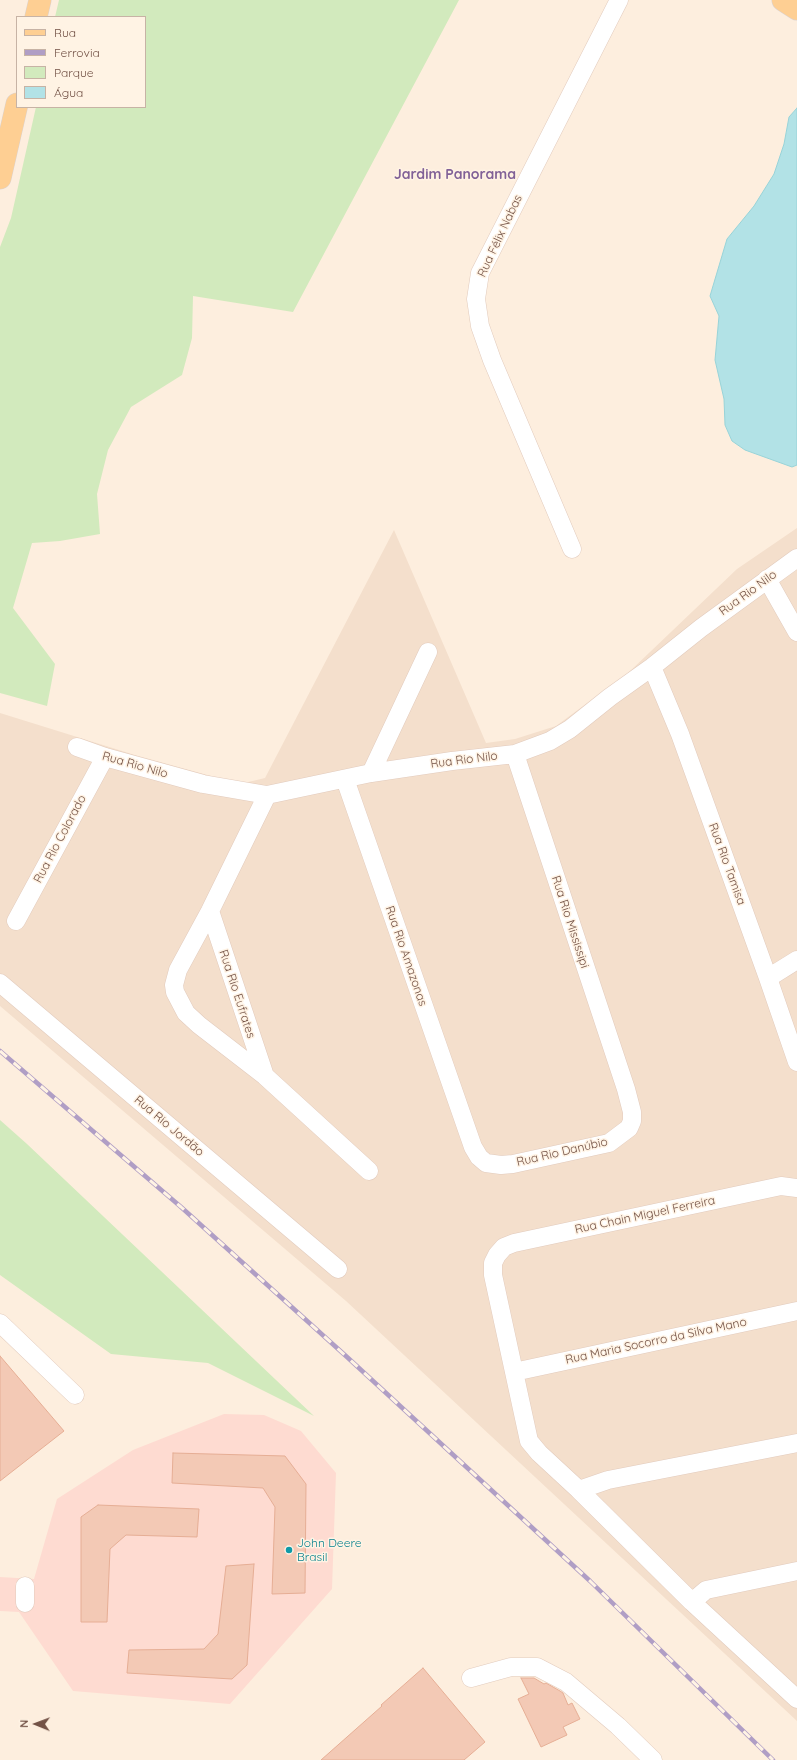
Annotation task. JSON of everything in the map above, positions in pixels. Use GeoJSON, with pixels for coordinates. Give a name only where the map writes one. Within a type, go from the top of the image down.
{"type":"FeatureCollection","features":[{"type":"Feature","properties":{"kind":"main road"},"geometry":{"type":"LineString","coordinates":[[36,16],[40,0]]}},
{"type":"Feature","properties":{"kind":"main road"},"geometry":{"type":"LineString","coordinates":[[783,0],[797,9]]}},
{"type":"Feature","properties":{"kind":"main road"},"geometry":{"type":"LineString","coordinates":[[0,178],[16,108]]}},
{"type":"Feature","properties":{"kind":"street","name":"Rua Félix Nabas"},"geometry":{"type":"LineString","coordinates":[[572,549],[492,360],[480,326],[476,299],[480,273],[619,0]]}},
{"type":"Feature","properties":{"kind":"street","name":"Rua Rio Nilo"},"geometry":{"type":"LineString","coordinates":[[77,747],[105,757],[203,784],[268,794],[371,773],[452,761],[515,754],[550,742],[570,729],[767,579],[797,558]]}},
{"type":"Feature","properties":{"kind":"street"},"geometry":{"type":"LineString","coordinates":[[767,579],[797,632]]}},
{"type":"Feature","properties":{"kind":"street"},"geometry":{"type":"LineString","coordinates":[[371,773],[428,652]]}},
{"type":"Feature","properties":{"kind":"street","name":"Rua Rio Tamisa"},"geometry":{"type":"LineString","coordinates":[[652,668],[680,734],[797,1062]]}},
{"type":"Feature","properties":{"kind":"street","name":"Rua Rio Mississipi"},"geometry":{"type":"LineString","coordinates":[[515,754],[626,1089]]}},
{"type":"Feature","properties":{"kind":"street","name":"Rua Rio Colorado"},"geometry":{"type":"LineString","coordinates":[[16,921],[105,757]]}},
{"type":"Feature","properties":{"kind":"street","name":"Rua Rio Amazonas"},"geometry":{"type":"LineString","coordinates":[[345,779],[468,1133]]}},
{"type":"Feature","properties":{"kind":"street","name":"Rua Rio Eufrates"},"geometry":{"type":"LineString","coordinates":[[268,794],[210,912],[178,970],[174,985],[175,992],[186,1013],[264,1076],[369,1171]]}},
{"type":"Feature","properties":{"kind":"street","name":"Rua Rio Eufrates"},"geometry":{"type":"LineString","coordinates":[[210,912],[264,1076]]}},
{"type":"Feature","properties":{"kind":"street"},"geometry":{"type":"LineString","coordinates":[[768,978],[797,960]]}},
{"type":"Feature","properties":{"kind":"street","name":"Rua Rio Jordão"},"geometry":{"type":"LineString","coordinates":[[0,983],[338,1269]]}},
{"type":"Feature","properties":{"kind":"street","name":"Rua Rio Danúbio"},"geometry":{"type":"LineString","coordinates":[[468,1133],[472,1147],[479,1157],[486,1163],[501,1165],[513,1164],[610,1143],[628,1128],[632,1121],[632,1112],[626,1089]]}},
{"type":"Feature","properties":{"kind":"street","name":"Rua Chain Miguel Ferreira"},"geometry":{"type":"LineString","coordinates":[[514,1372],[493,1275],[493,1263],[497,1255],[504,1247],[514,1243],[781,1186],[797,1188]]}},
{"type":"Feature","properties":{"kind":"street","name":"Rua Maria Socorro da Silva Mano"},"geometry":{"type":"LineString","coordinates":[[514,1372],[797,1311]]}},
{"type":"Feature","properties":{"kind":"street"},"geometry":{"type":"LineString","coordinates":[[0,1323],[75,1395]]}},
{"type":"Feature","properties":{"kind":"street"},"geometry":{"type":"LineString","coordinates":[[514,1372],[529,1441],[539,1453],[579,1490],[692,1602],[797,1699]]}},
{"type":"Feature","properties":{"kind":"street"},"geometry":{"type":"LineString","coordinates":[[579,1490],[608,1480],[797,1443]]}},
{"type":"Feature","properties":{"kind":"street"},"geometry":{"type":"LineString","coordinates":[[692,1602],[706,1590],[797,1571]]}},
{"type":"Feature","properties":{"kind":"street"},"geometry":{"type":"LineString","coordinates":[[471,1678],[512,1667],[538,1667],[566,1682],[618,1726],[653,1760]]}},
{"type":"Feature","properties":{"kind":"shaded area"},"geometry":{"type":"Polygon","coordinates":[[[797,528],[797,1721],[346,1301],[0,1006],[0,713],[135,755],[240,784],[265,778],[394,530],[486,743],[515,739],[556,726],[628,673],[737,569],[797,528]]]}},
{"type":"Feature","properties":{"kind":"shaded area"},"geometry":{"type":"Polygon","coordinates":[[[224,1414],[264,1415],[301,1431],[336,1473],[332,1589],[230,1704],[73,1691],[19,1612],[0,1611],[0,1577],[34,1579],[57,1499],[133,1450],[224,1414]]]}},
{"type":"Feature","properties":{"kind":"green space"},"geometry":{"type":"Polygon","coordinates":[[[59,0],[459,0],[293,312],[193,296],[192,338],[182,375],[131,407],[108,450],[97,494],[100,534],[60,541],[32,543],[13,608],[55,664],[47,706],[0,693],[0,247],[11,218],[36,108],[146,108],[146,16],[55,16],[59,0]]]}},
{"type":"Feature","properties":{"kind":"green space"},"geometry":{"type":"Polygon","coordinates":[[[0,1120],[314,1416],[208,1363],[111,1354],[0,1275],[0,1120]]]}},
{"type":"Feature","properties":{"kind":"water"},"geometry":{"type":"Polygon","coordinates":[[[797,108],[797,465],[792,467],[745,450],[732,441],[725,425],[724,399],[715,360],[719,316],[710,296],[727,239],[754,206],[774,174],[784,144],[789,117],[797,108]]]}},
{"type":"Feature","properties":{"kind":"building"},"geometry":{"type":"Polygon","coordinates":[[[0,1356],[64,1431],[0,1481],[0,1356]]]}},
{"type":"Feature","properties":{"kind":"building","name":"John Deere Brasil"},"geometry":{"type":"Polygon","coordinates":[[[173,1453],[285,1456],[306,1484],[305,1593],[272,1594],[275,1507],[263,1488],[172,1483],[173,1453]]]}},
{"type":"Feature","properties":{"kind":"building"},"geometry":{"type":"Polygon","coordinates":[[[98,1505],[199,1509],[197,1537],[126,1535],[110,1549],[107,1622],[81,1622],[81,1517],[98,1505]]]}},
{"type":"Feature","properties":{"kind":"building"},"geometry":{"type":"Polygon","coordinates":[[[254,1564],[247,1665],[232,1679],[127,1673],[129,1650],[204,1649],[218,1634],[226,1566],[254,1564]]]}},
{"type":"Feature","properties":{"kind":"building"},"geometry":{"type":"Polygon","coordinates":[[[423,1668],[485,1742],[464,1760],[321,1760],[382,1706],[381,1705],[423,1668]]]}},
{"type":"Feature","properties":{"kind":"building"},"geometry":{"type":"Polygon","coordinates":[[[521,1678],[534,1678],[544,1684],[546,1683],[563,1693],[568,1705],[572,1703],[580,1719],[563,1727],[567,1735],[541,1747],[518,1699],[529,1694],[521,1678]]]}},
{"type":"Feature","properties":{"kind":"railway"},"geometry":{"type":"LineString","coordinates":[[0,1051],[181,1207],[347,1357],[590,1581],[773,1760]]}},
{"type":"Feature","properties":{"kind":"place","name":"John Deere Brasil"},"geometry":{"type":"Point","coordinates":[289,1550]}},
{"type":"Feature","properties":{"kind":"district","name":"Jardim Panorama"},"geometry":{"type":"Point","coordinates":[455,175]}}]}
